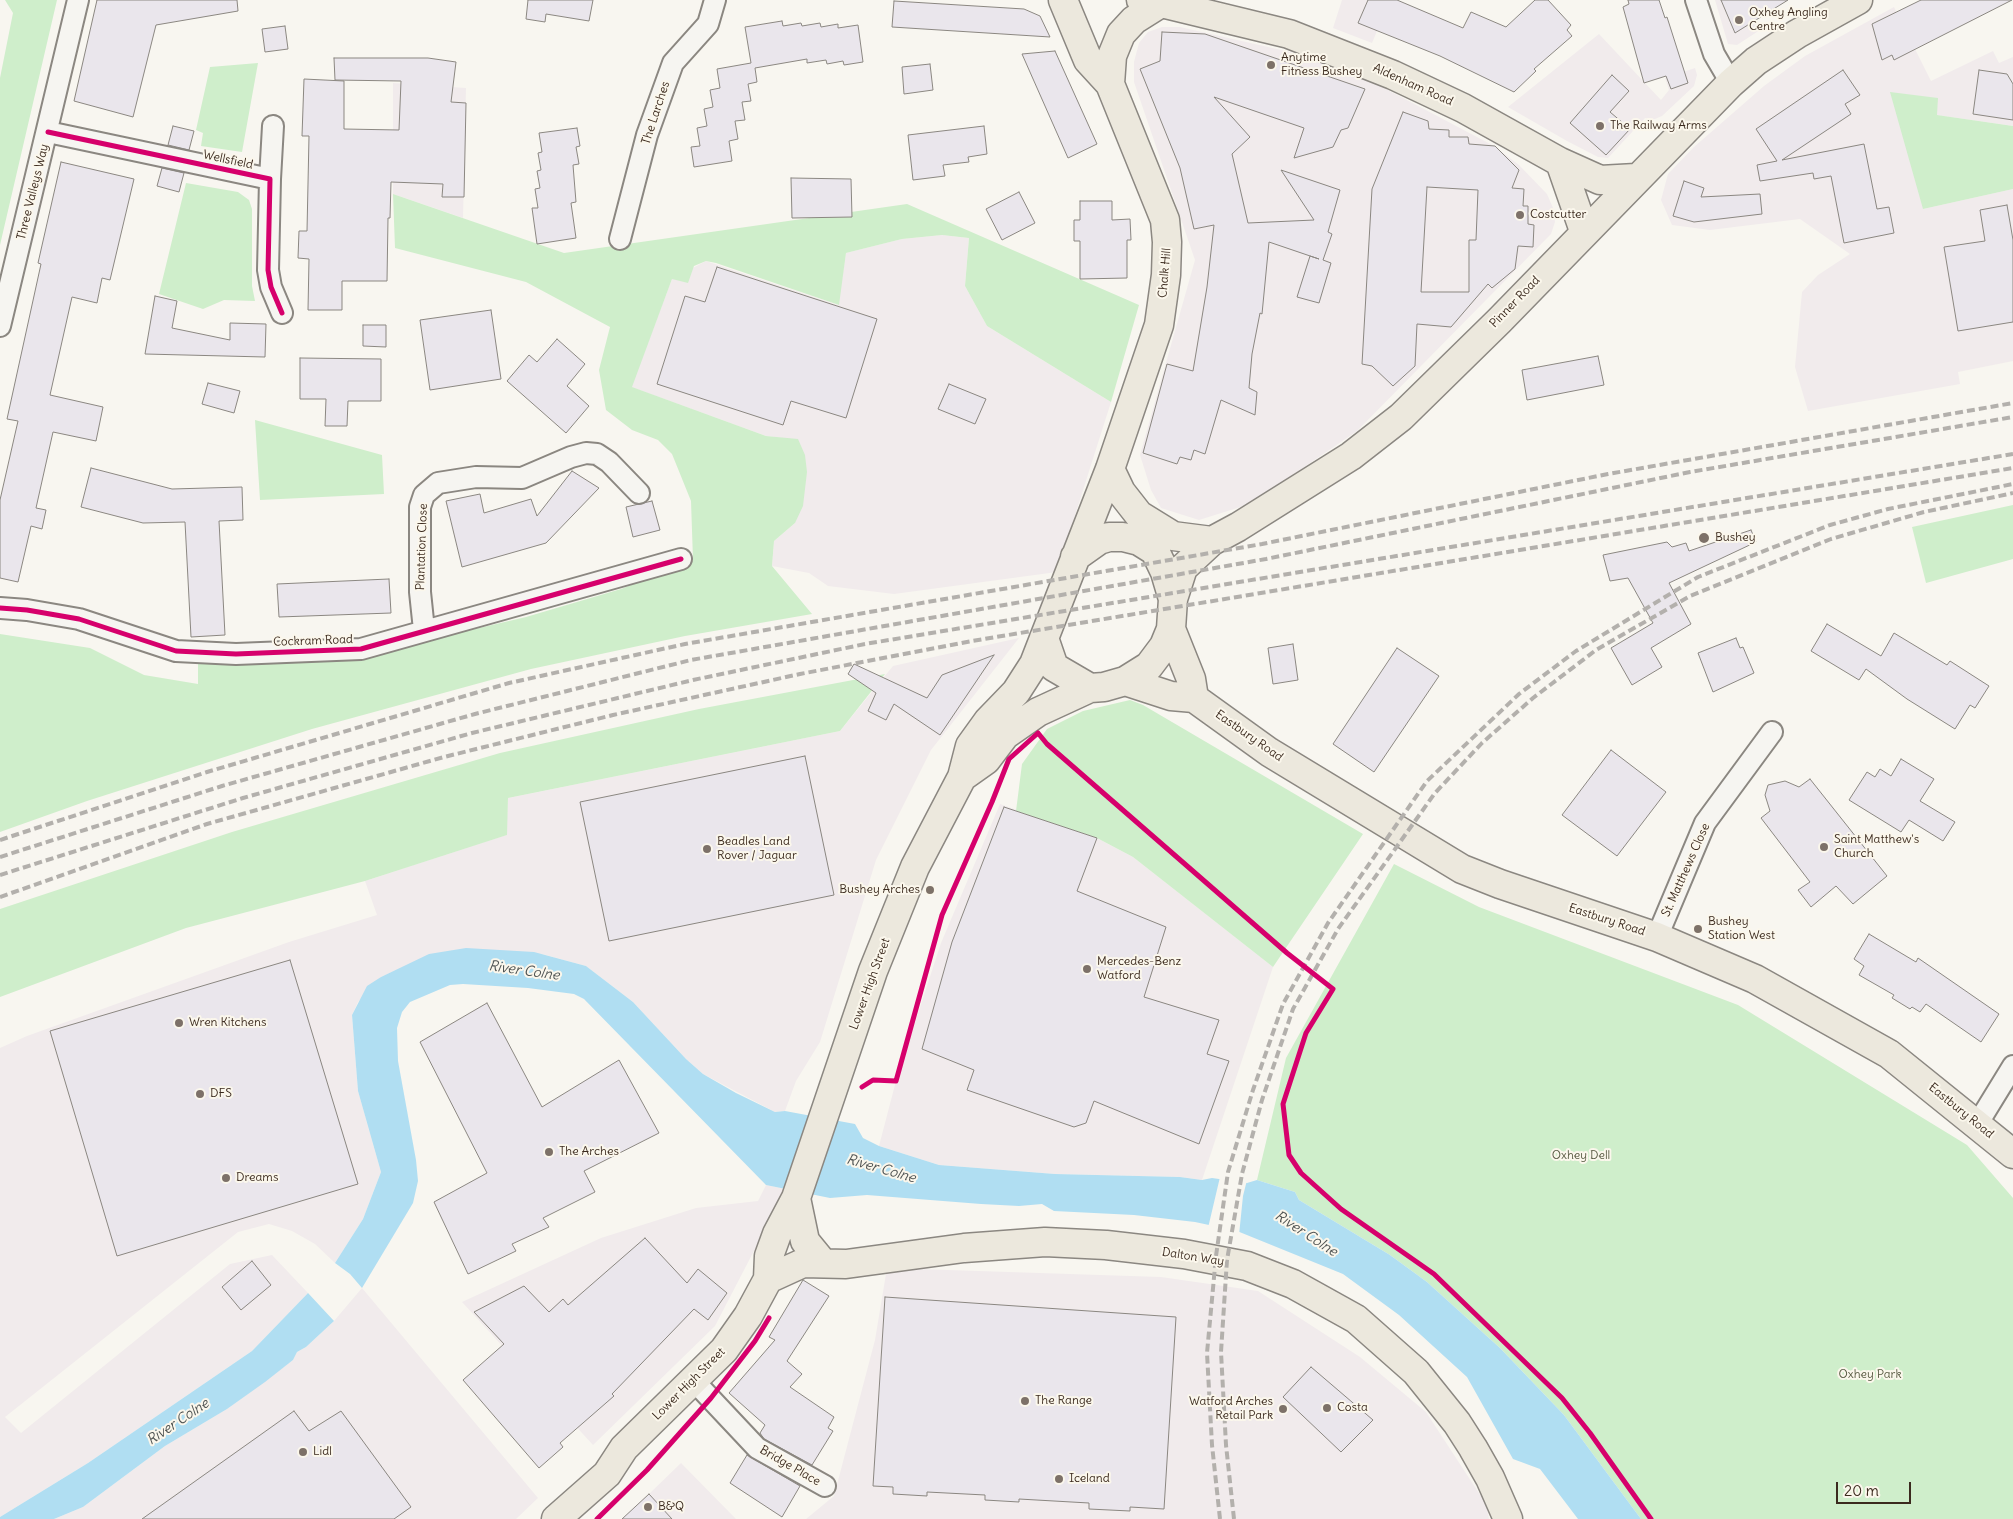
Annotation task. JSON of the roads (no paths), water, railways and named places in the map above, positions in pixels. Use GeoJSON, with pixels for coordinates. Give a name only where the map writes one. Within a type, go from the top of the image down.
{"type":"FeatureCollection","features":[{"type":"Feature","properties":{"kind":"main road","name":"Chalk Hill"},"geometry":{"type":"LineString","coordinates":[[1063,0],[1088,60],[1110,84],[1158,199],[1165,220],[1167,242],[1166,275],[1159,325],[1110,469],[1075,557]]}},
{"type":"Feature","properties":{"kind":"main road","name":"Pinner Road"},"geometry":{"type":"LineString","coordinates":[[1173,599],[1183,568],[1212,541],[1238,527],[1344,461],[1401,416],[1499,321],[1584,231],[1731,83],[1756,61],[1797,34],[1858,0]]}},
{"type":"Feature","properties":{"kind":"main road"},"geometry":{"type":"LineString","coordinates":[[1110,84],[1112,56],[1121,34],[1151,1]]}},
{"type":"Feature","properties":{"kind":"main road","name":"Aldenham Road"},"geometry":{"type":"LineString","coordinates":[[1151,1],[1289,34],[1376,68],[1463,108],[1560,162],[1600,180],[1636,178]]}},
{"type":"Feature","properties":{"kind":"main road"},"geometry":{"type":"LineString","coordinates":[[1560,162],[1584,231]]}},
{"type":"Feature","properties":{"kind":"main road"},"geometry":{"type":"LineString","coordinates":[[1110,469],[1121,492],[1138,515],[1172,536],[1212,541]]}},
{"type":"Feature","properties":{"kind":"main road"},"geometry":{"type":"LineString","coordinates":[[1122,537],[1139,541],[1155,551],[1165,572],[1173,599],[1171,629],[1164,646],[1149,666],[1125,681],[1104,687],[1090,688],[1054,667],[1044,638],[1075,557],[1099,540],[1122,537]]}},
{"type":"Feature","properties":{"kind":"main road"},"geometry":{"type":"LineString","coordinates":[[1171,629],[1191,679],[1194,698]]}},
{"type":"Feature","properties":{"kind":"main road","name":"Lower High Street"},"geometry":{"type":"LineString","coordinates":[[556,1519],[607,1474],[624,1448],[724,1350],[748,1316],[768,1279],[769,1256],[777,1234],[796,1198],[873,971],[915,867],[962,777],[970,746],[988,721],[1016,692],[1034,664],[1044,638]]}},
{"type":"Feature","properties":{"kind":"main road","name":"Eastbury Road"},"geometry":{"type":"LineString","coordinates":[[1125,681],[1171,696],[1194,698],[1269,752],[1447,861],[1500,884],[1657,937],[1755,979],[1890,1054],[2013,1154]]}},
{"type":"Feature","properties":{"kind":"main road","name":"Lower High Street"},"geometry":{"type":"LineString","coordinates":[[962,777],[986,760],[1005,735],[1025,720],[1090,688]]}},
{"type":"Feature","properties":{"kind":"main road"},"geometry":{"type":"LineString","coordinates":[[796,1198],[805,1240],[824,1263]]}},
{"type":"Feature","properties":{"kind":"main road","name":"Dalton Way"},"geometry":{"type":"LineString","coordinates":[[768,1279],[803,1263],[846,1264],[964,1248],[1045,1242],[1106,1245],[1184,1254],[1256,1270],[1293,1284],[1356,1319],[1416,1372],[1465,1436],[1490,1478],[1508,1519]]}},
{"type":"Feature","properties":{"kind":"street","name":"Three Valleys Way"},"geometry":{"type":"LineString","coordinates":[[1,318],[48,132],[78,0]]}},
{"type":"Feature","properties":{"kind":"street","name":"The Larches"},"geometry":{"type":"LineString","coordinates":[[620,239],[648,135],[673,62],[708,24],[715,0]]}},
{"type":"Feature","properties":{"kind":"street"},"geometry":{"type":"LineString","coordinates":[[1696,0],[1714,54],[1731,83]]}},
{"type":"Feature","properties":{"kind":"street","name":"Wellsfield"},"geometry":{"type":"LineString","coordinates":[[273,126],[268,270],[271,287],[282,313]]}},
{"type":"Feature","properties":{"kind":"street","name":"Wellsfield"},"geometry":{"type":"LineString","coordinates":[[48,132],[270,179]]}},
{"type":"Feature","properties":{"kind":"street","name":"Plantation Close"},"geometry":{"type":"LineString","coordinates":[[424,630],[420,592],[420,507],[424,495],[438,483],[476,476],[522,478],[571,457],[597,454],[609,462],[639,493]]}},
{"type":"Feature","properties":{"kind":"street","name":"Cockram Road"},"geometry":{"type":"LineString","coordinates":[[0,608],[27,610],[79,619],[176,651],[236,654],[361,649],[680,559]]}},
{"type":"Feature","properties":{"kind":"street","name":"St. Matthews Close"},"geometry":{"type":"LineString","coordinates":[[1657,937],[1705,823],[1772,732]]}},
{"type":"Feature","properties":{"kind":"street"},"geometry":{"type":"LineString","coordinates":[[1978,1124],[2013,1066]]}},
{"type":"Feature","properties":{"kind":"street","name":"Bridge Place"},"geometry":{"type":"LineString","coordinates":[[694,1381],[757,1448],[825,1486]]}},
{"type":"Feature","properties":{"kind":"water","name":"River Colne"},"geometry":{"type":"Polygon","coordinates":[[[466,948],[534,952],[586,966],[633,1002],[686,1059],[703,1074],[736,1093],[775,1112],[785,1111],[855,1124],[863,1138],[879,1146],[939,1165],[1055,1174],[1180,1177],[1202,1180],[1212,1178],[1247,1183],[1257,1180],[1295,1192],[1299,1200],[1390,1255],[1427,1282],[1500,1348],[1564,1415],[1641,1519],[1578,1519],[1540,1469],[1513,1459],[1467,1377],[1399,1315],[1343,1274],[1237,1231],[1195,1222],[1134,1215],[1054,1211],[1042,1204],[1019,1206],[867,1195],[830,1198],[766,1185],[584,999],[574,994],[528,988],[450,985],[410,1002],[402,1012],[397,1028],[398,1061],[418,1181],[413,1203],[362,1288],[350,1274],[335,1263],[363,1219],[381,1172],[358,1091],[352,1015],[367,986],[381,977],[429,954],[466,948]]]}},
{"type":"Feature","properties":{"kind":"water","name":"River Colne"},"geometry":{"type":"Polygon","coordinates":[[[308,1293],[334,1321],[306,1347],[297,1352],[293,1360],[265,1382],[227,1409],[165,1446],[83,1507],[54,1519],[0,1519],[0,1517],[88,1463],[252,1351],[308,1293]]]}},
{"type":"Feature","properties":{"kind":"railway"},"geometry":{"type":"LineString","coordinates":[[0,840],[207,772],[509,683],[685,644],[1262,544],[1608,474],[2013,403]]}},
{"type":"Feature","properties":{"kind":"railway"},"geometry":{"type":"LineString","coordinates":[[0,857],[222,786],[475,714],[691,660],[1266,559],[1690,472],[2013,417]]}},
{"type":"Feature","properties":{"kind":"railway"},"geometry":{"type":"LineString","coordinates":[[0,875],[243,798],[472,733],[693,680],[865,644],[2013,454]]}},
{"type":"Feature","properties":{"kind":"railway"},"geometry":{"type":"LineString","coordinates":[[0,897],[207,824],[444,757],[613,715],[800,674],[972,641],[2013,468]]}},
{"type":"Feature","properties":{"kind":"railway"},"geometry":{"type":"LineString","coordinates":[[1220,1519],[1212,1445],[1207,1353],[1216,1256],[1228,1172],[1253,1090],[1283,1004],[1328,923],[1427,781],[1519,694],[1576,651],[1698,577],[1830,525],[1888,509],[2013,484]]}},
{"type":"Feature","properties":{"kind":"railway"},"geometry":{"type":"LineString","coordinates":[[1234,1519],[1226,1445],[1221,1352],[1227,1260],[1242,1174],[1262,1100],[1293,1009],[1338,929],[1435,793],[1482,743],[1533,698],[1596,650],[1690,596],[1831,539],[1924,512],[2013,493]]}},
{"type":"Feature","properties":{"kind":"place","name":"Oxhey Angling Centre"},"geometry":{"type":"Point","coordinates":[1739,20]}},
{"type":"Feature","properties":{"kind":"place","name":"Anytime Fitness Bushey"},"geometry":{"type":"Point","coordinates":[1271,65]}},
{"type":"Feature","properties":{"kind":"place","name":"The Railway Arms"},"geometry":{"type":"Point","coordinates":[1600,126]}},
{"type":"Feature","properties":{"kind":"place","name":"Costcutter"},"geometry":{"type":"Point","coordinates":[1520,215]}},
{"type":"Feature","properties":{"kind":"place","name":"Bushey"},"geometry":{"type":"Point","coordinates":[1704,538]}},
{"type":"Feature","properties":{"kind":"place","name":"Saint Matthew's Church"},"geometry":{"type":"Point","coordinates":[1824,847]}},
{"type":"Feature","properties":{"kind":"place","name":"Beadles Land Rover / Jaguar"},"geometry":{"type":"Point","coordinates":[707,849]}},
{"type":"Feature","properties":{"kind":"place","name":"Bushey Arches"},"geometry":{"type":"Point","coordinates":[930,890]}},
{"type":"Feature","properties":{"kind":"place","name":"Bushey Station West"},"geometry":{"type":"Point","coordinates":[1698,929]}},
{"type":"Feature","properties":{"kind":"place","name":"Mercedes-Benz Watford"},"geometry":{"type":"Point","coordinates":[1087,969]}},
{"type":"Feature","properties":{"kind":"place","name":"Wren Kitchens"},"geometry":{"type":"Point","coordinates":[179,1023]}},
{"type":"Feature","properties":{"kind":"place","name":"DFS"},"geometry":{"type":"Point","coordinates":[200,1094]}},
{"type":"Feature","properties":{"kind":"place","name":"The Arches"},"geometry":{"type":"Point","coordinates":[549,1152]}},
{"type":"Feature","properties":{"kind":"place","name":"Dreams"},"geometry":{"type":"Point","coordinates":[226,1178]}},
{"type":"Feature","properties":{"kind":"place","name":"The Range"},"geometry":{"type":"Point","coordinates":[1025,1401]}},
{"type":"Feature","properties":{"kind":"place","name":"Costa"},"geometry":{"type":"Point","coordinates":[1327,1408]}},
{"type":"Feature","properties":{"kind":"place","name":"Watford Arches Retail Park"},"geometry":{"type":"Point","coordinates":[1283,1409]}},
{"type":"Feature","properties":{"kind":"place","name":"Lidl"},"geometry":{"type":"Point","coordinates":[303,1452]}},
{"type":"Feature","properties":{"kind":"place","name":"Iceland"},"geometry":{"type":"Point","coordinates":[1059,1479]}},
{"type":"Feature","properties":{"kind":"place","name":"B&Q"},"geometry":{"type":"Point","coordinates":[648,1507]}},
{"type":"Feature","properties":{"kind":"park label","name":"Oxhey Dell"},"geometry":{"type":"Point","coordinates":[1581,1156]}},
{"type":"Feature","properties":{"kind":"park label","name":"Oxhey Park"},"geometry":{"type":"Point","coordinates":[1870,1375]}}]}
